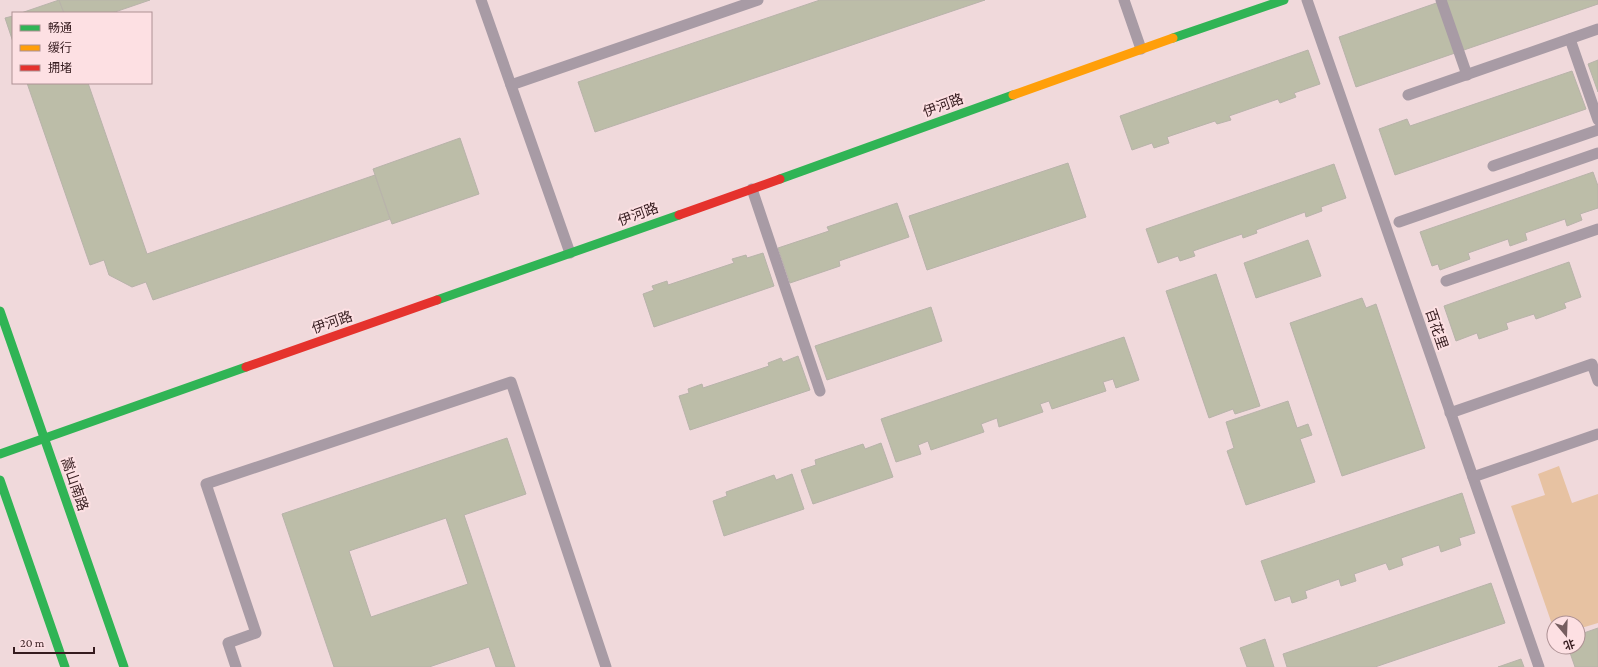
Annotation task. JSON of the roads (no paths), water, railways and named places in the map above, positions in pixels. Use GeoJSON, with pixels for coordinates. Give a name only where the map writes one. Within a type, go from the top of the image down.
{"type":"FeatureCollection","features":[{"type":"Feature","properties":{"kind":"street","name":"伊河路"},"geometry":{"type":"LineString","coordinates":[[0,454],[752,189],[1141,49],[1284,0]]}},
{"type":"Feature","properties":{"kind":"street","name":"嵩山南路"},"geometry":{"type":"LineString","coordinates":[[0,311],[124,667]]}},
{"type":"Feature","properties":{"kind":"street"},"geometry":{"type":"LineString","coordinates":[[0,480],[65,667]]}},
{"type":"Feature","properties":{"kind":"lane"},"geometry":{"type":"LineString","coordinates":[[511,85],[758,0]]}},
{"type":"Feature","properties":{"kind":"lane"},"geometry":{"type":"LineString","coordinates":[[1124,0],[1141,49]]}},
{"type":"Feature","properties":{"kind":"lane","name":"百花里"},"geometry":{"type":"LineString","coordinates":[[1307,0],[1539,667]]}},
{"type":"Feature","properties":{"kind":"lane"},"geometry":{"type":"LineString","coordinates":[[1441,0],[1467,75]]}},
{"type":"Feature","properties":{"kind":"lane"},"geometry":{"type":"LineString","coordinates":[[483,1],[570,253]]}},
{"type":"Feature","properties":{"kind":"lane"},"geometry":{"type":"LineString","coordinates":[[1408,95],[1598,29]]}},
{"type":"Feature","properties":{"kind":"lane"},"geometry":{"type":"LineString","coordinates":[[1570,39],[1598,120]]}},
{"type":"Feature","properties":{"kind":"lane"},"geometry":{"type":"LineString","coordinates":[[1493,166],[1598,130]]}},
{"type":"Feature","properties":{"kind":"lane"},"geometry":{"type":"LineString","coordinates":[[1399,222],[1598,153]]}},
{"type":"Feature","properties":{"kind":"lane"},"geometry":{"type":"LineString","coordinates":[[752,189],[820,391]]}},
{"type":"Feature","properties":{"kind":"lane"},"geometry":{"type":"LineString","coordinates":[[1446,281],[1598,229]]}},
{"type":"Feature","properties":{"kind":"lane"},"geometry":{"type":"LineString","coordinates":[[1450,413],[1592,364],[1598,381]]}},
{"type":"Feature","properties":{"kind":"lane"},"geometry":{"type":"LineString","coordinates":[[236,667],[228,643],[256,633],[206,484],[511,382],[606,667]]}},
{"type":"Feature","properties":{"kind":"lane"},"geometry":{"type":"LineString","coordinates":[[1473,477],[1598,434]]}}]}
